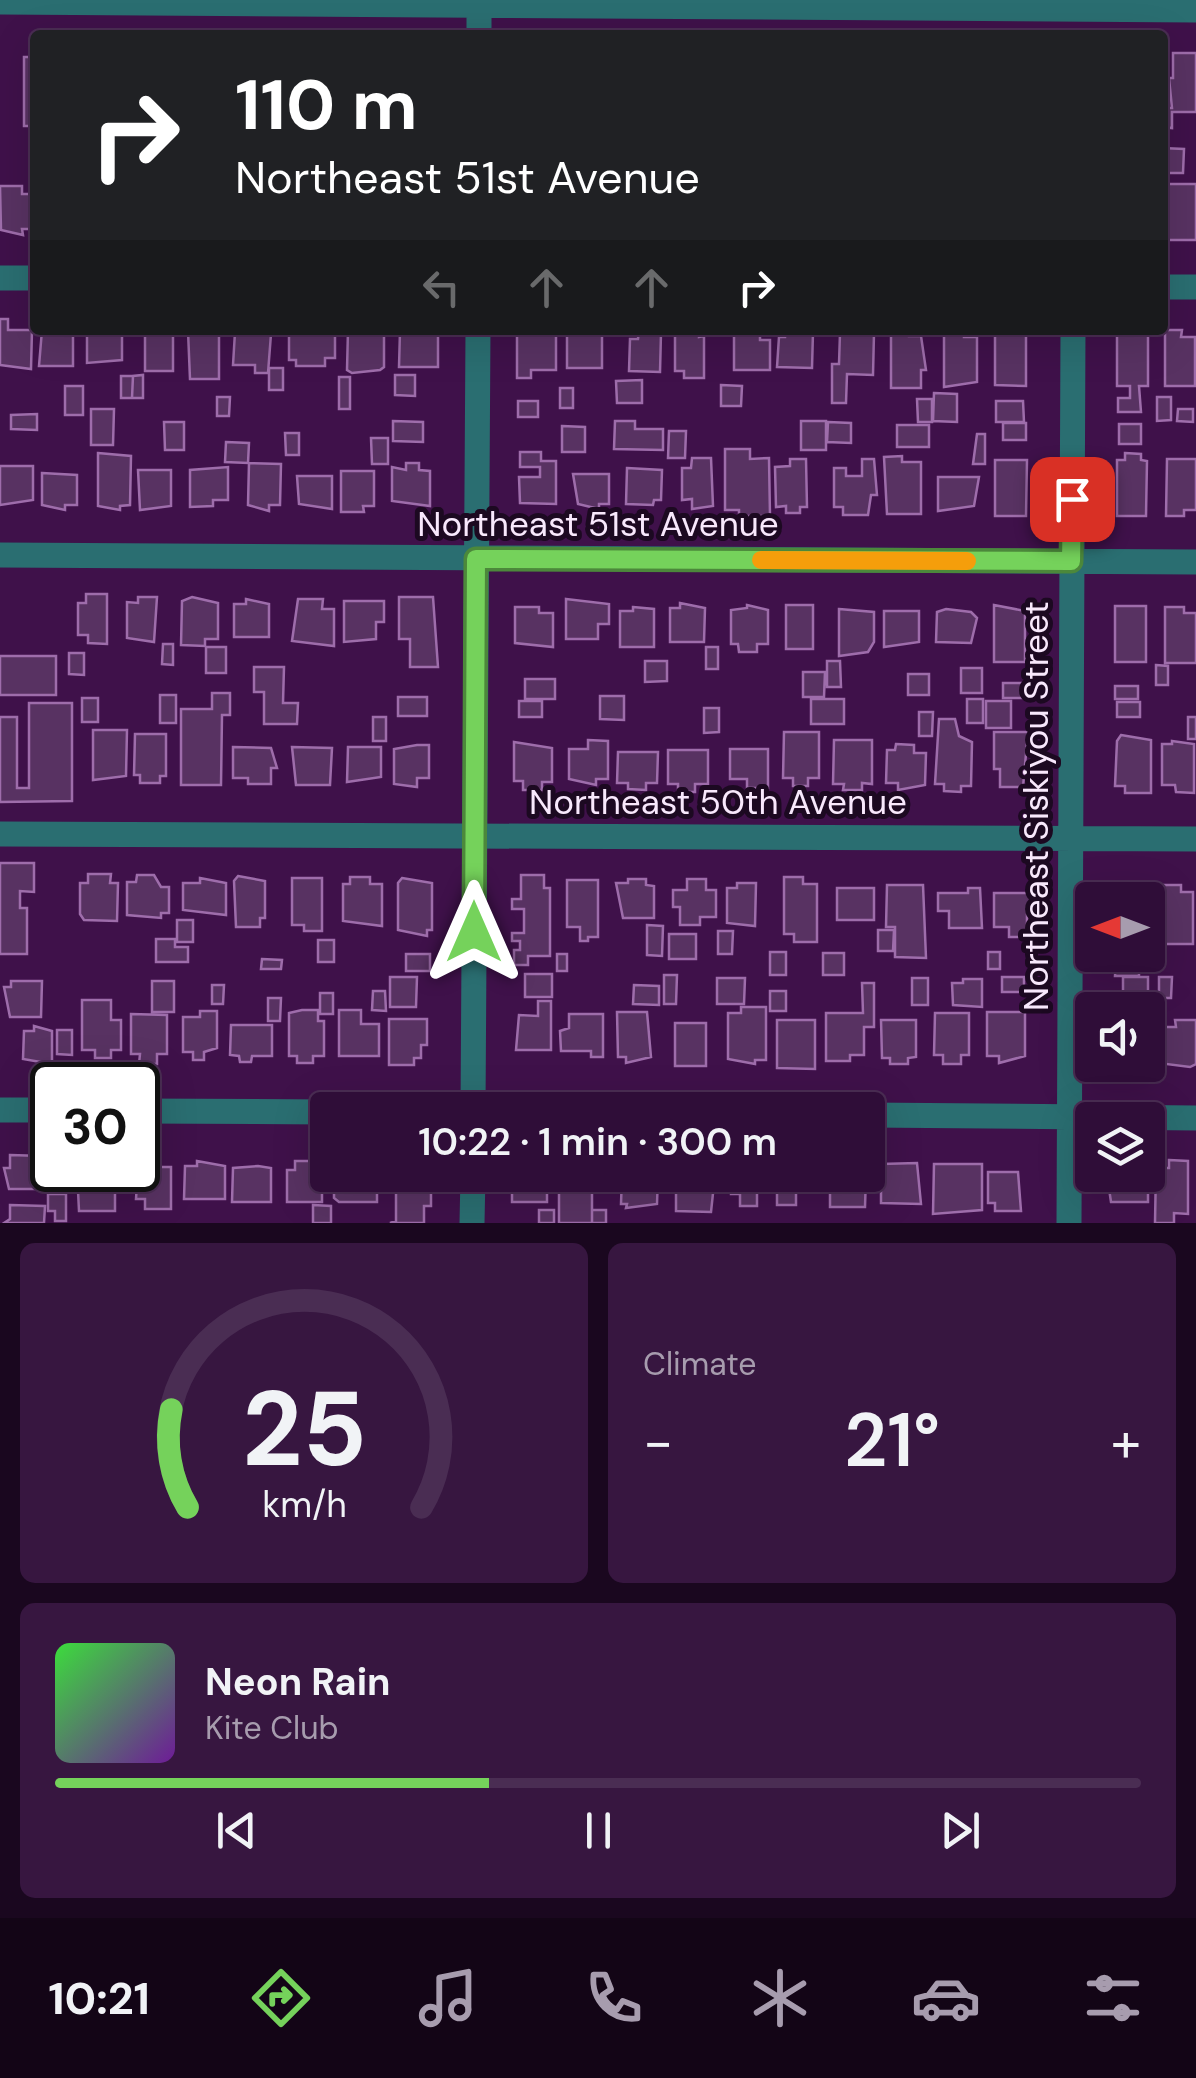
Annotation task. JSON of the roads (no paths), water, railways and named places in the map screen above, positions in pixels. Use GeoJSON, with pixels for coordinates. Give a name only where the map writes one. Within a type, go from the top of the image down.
{"type":"FeatureCollection","features":[{"type":"Feature","properties":{"kind":"street"},"geometry":{"type":"LineString","coordinates":[[0,2],[480,3],[1075,15],[1196,10]]}},
{"type":"Feature","properties":{"kind":"street"},"geometry":{"type":"LineString","coordinates":[[480,3],[480,30]]}},
{"type":"Feature","properties":{"kind":"street"},"geometry":{"type":"LineString","coordinates":[[0,278],[30,278]]}},
{"type":"Feature","properties":{"kind":"street"},"geometry":{"type":"LineString","coordinates":[[1168,286],[1196,287]]}},
{"type":"Feature","properties":{"kind":"street"},"geometry":{"type":"LineString","coordinates":[[473,1092],[478,335]]}},
{"type":"Feature","properties":{"kind":"street","name":"Northeast Siskiyou Street"},"geometry":{"type":"LineString","coordinates":[[1068,1223],[1073,335]]}},
{"type":"Feature","properties":{"kind":"street","name":"Northeast 51st Avenue"},"geometry":{"type":"LineString","coordinates":[[0,555],[1196,562]]}},
{"type":"Feature","properties":{"kind":"street","name":"Northeast 50th Avenue"},"geometry":{"type":"LineString","coordinates":[[0,834],[1196,839]]}},
{"type":"Feature","properties":{"kind":"street"},"geometry":{"type":"LineString","coordinates":[[0,1110],[30,1110]]}},
{"type":"Feature","properties":{"kind":"street"},"geometry":{"type":"LineString","coordinates":[[160,1111],[310,1112]]}},
{"type":"Feature","properties":{"kind":"street"},"geometry":{"type":"LineString","coordinates":[[885,1115],[1196,1118]]}},
{"type":"Feature","properties":{"kind":"street"},"geometry":{"type":"LineString","coordinates":[[472,1192],[472,1223]]}}]}
